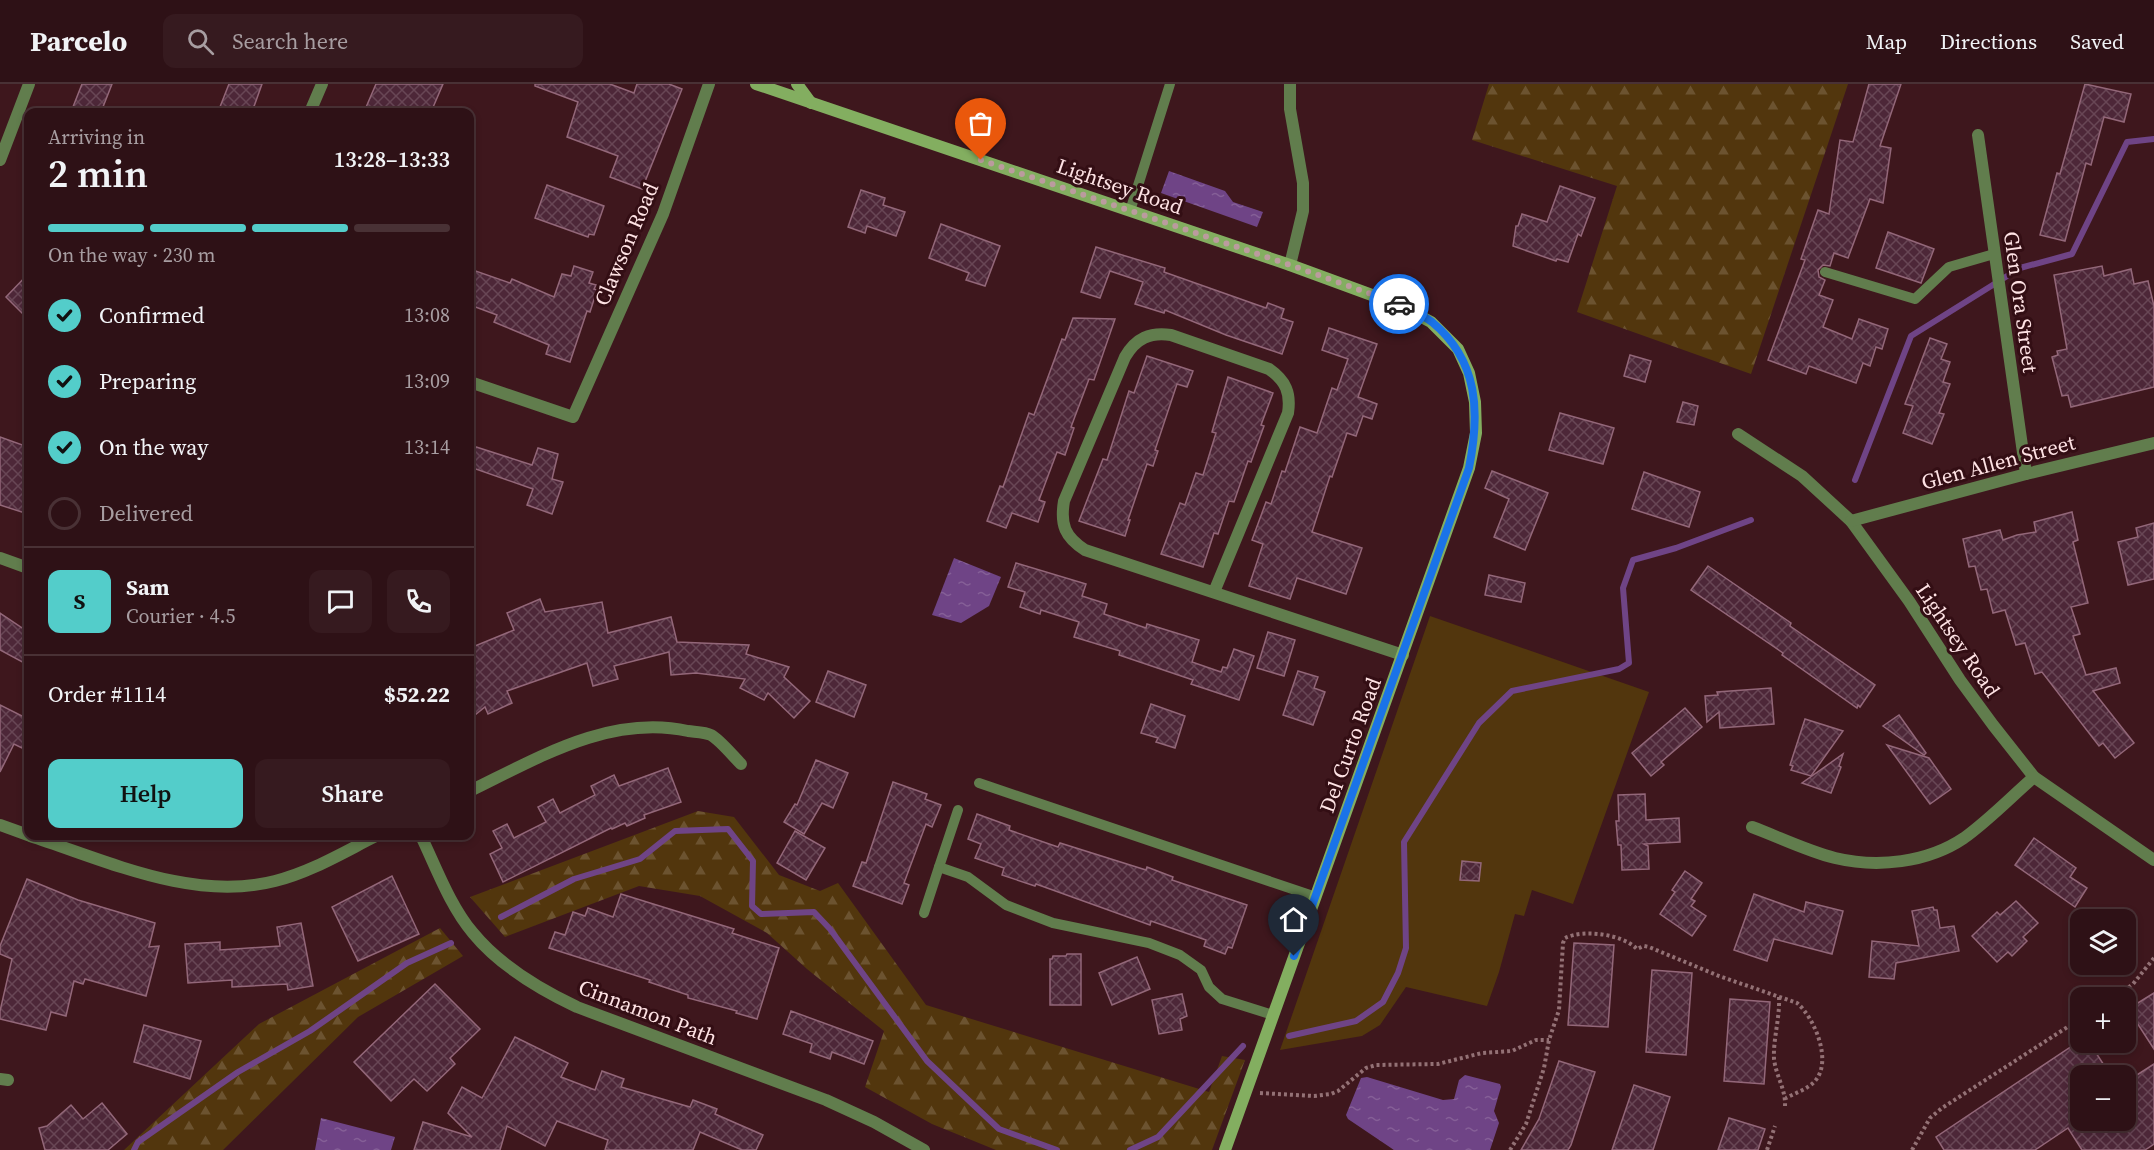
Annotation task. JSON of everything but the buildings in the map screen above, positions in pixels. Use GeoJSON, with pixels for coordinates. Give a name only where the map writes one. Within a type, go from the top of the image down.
{"type":"FeatureCollection","features":[{"type":"Feature","properties":{"kind":"street"},"geometry":{"type":"LineString","coordinates":[[0,160],[29,84]]}},
{"type":"Feature","properties":{"kind":"street"},"geometry":{"type":"LineString","coordinates":[[312,108],[322,84]]}},
{"type":"Feature","properties":{"kind":"street","name":"Clawson Road"},"geometry":{"type":"LineString","coordinates":[[474,383],[573,417],[663,214],[709,84]]}},
{"type":"Feature","properties":{"kind":"street","name":"Lightsey Road"},"geometry":{"type":"LineString","coordinates":[[756,84],[1290,265],[1400,305],[1431,322],[1458,349]]}},
{"type":"Feature","properties":{"kind":"street"},"geometry":{"type":"LineString","coordinates":[[797,84],[811,103]]}},
{"type":"Feature","properties":{"kind":"street"},"geometry":{"type":"LineString","coordinates":[[1290,84],[1290,109],[1303,183],[1303,211],[1290,265]]}},
{"type":"Feature","properties":{"kind":"street","name":"Glen Ora Street"},"geometry":{"type":"LineString","coordinates":[[1978,135],[2026,474]]}},
{"type":"Feature","properties":{"kind":"street"},"geometry":{"type":"LineString","coordinates":[[1214,592],[1288,413],[1290,400],[1286,386],[1278,376],[1258,365],[1171,335],[1158,333],[1146,336],[1132,345],[1125,357],[1064,501],[1061,516],[1065,531],[1074,543],[1085,550],[1402,655]]}},
{"type":"Feature","properties":{"kind":"street","name":"Del Curto Road"},"geometry":{"type":"LineString","coordinates":[[1225,1150],[1469,468],[1474,442],[1475,402],[1468,374],[1458,349]]}},
{"type":"Feature","properties":{"kind":"street","name":"Lightsey Road"},"geometry":{"type":"LineString","coordinates":[[1738,434],[1802,476],[1851,521],[1909,601],[1960,680],[2034,777],[2154,860]]}},
{"type":"Feature","properties":{"kind":"street","name":"Glen Allen Street"},"geometry":{"type":"LineString","coordinates":[[1851,521],[2026,474],[2154,443]]}},
{"type":"Feature","properties":{"kind":"street"},"geometry":{"type":"LineString","coordinates":[[0,558],[24,567]]}},
{"type":"Feature","properties":{"kind":"street"},"geometry":{"type":"LineString","coordinates":[[474,789],[567,744],[602,733],[637,728],[676,728],[711,735],[741,764]]}},
{"type":"Feature","properties":{"kind":"street"},"geometry":{"type":"LineString","coordinates":[[1752,827],[1840,859],[1882,863],[1911,860],[1964,838],[2034,777]]}},
{"type":"Feature","properties":{"kind":"street"},"geometry":{"type":"LineString","coordinates":[[0,825],[24,833]]}},
{"type":"Feature","properties":{"kind":"street"},"geometry":{"type":"LineString","coordinates":[[44,840],[165,880],[202,886],[240,887],[275,881],[305,871],[368,840]]}},
{"type":"Feature","properties":{"kind":"street","name":"Cinnamon Path"},"geometry":{"type":"LineString","coordinates":[[423,840],[455,904],[472,932],[491,952],[544,991],[577,1007],[826,1100],[874,1122],[924,1150]]}},
{"type":"Feature","properties":{"kind":"lane"},"geometry":{"type":"LineString","coordinates":[[1130,211],[1170,84]]}},
{"type":"Feature","properties":{"kind":"lane"},"geometry":{"type":"LineString","coordinates":[[1824,272],[1915,299],[1949,267],[1994,255]]}},
{"type":"Feature","properties":{"kind":"lane"},"geometry":{"type":"LineString","coordinates":[[979,783],[1316,897]]}},
{"type":"Feature","properties":{"kind":"lane"},"geometry":{"type":"LineString","coordinates":[[924,914],[958,810]]}},
{"type":"Feature","properties":{"kind":"lane"},"geometry":{"type":"LineString","coordinates":[[939,867],[968,877],[1006,905],[1053,923],[1149,943],[1180,955],[1201,970],[1209,987],[1222,999],[1273,1015]]}},
{"type":"Feature","properties":{"kind":"path"},"geometry":{"type":"LineString","coordinates":[[1510,1150],[1530,1115],[1559,1010],[1563,943],[1565,938],[1582,932],[1624,940],[1637,949],[1644,946],[1649,947],[1719,976],[1797,1003],[1803,1008],[1819,1036],[1821,1071],[1816,1081],[1786,1098]]}},
{"type":"Feature","properties":{"kind":"path"},"geometry":{"type":"LineString","coordinates":[[2129,987],[2154,958]]}},
{"type":"Feature","properties":{"kind":"path"},"geometry":{"type":"LineString","coordinates":[[1779,997],[1774,1056],[1777,1075],[1786,1098],[1785,1106]]}},
{"type":"Feature","properties":{"kind":"path"},"geometry":{"type":"LineString","coordinates":[[1912,1150],[1930,1118],[1942,1108],[2070,1025]]}},
{"type":"Feature","properties":{"kind":"path"},"geometry":{"type":"LineString","coordinates":[[1259,1092],[1323,1096],[1338,1091],[1366,1068],[1376,1065],[1438,1064],[1482,1053],[1512,1051],[1536,1040],[1549,1040]]}},
{"type":"Feature","properties":{"kind":"path"},"geometry":{"type":"LineString","coordinates":[[1767,1150],[1775,1126]]}},
{"type":"Feature","properties":{"kind":"green space"},"geometry":{"type":"Polygon","coordinates":[[[1489,84],[1848,84],[1751,374],[1577,312],[1617,186],[1472,140],[1489,84]]]}},
{"type":"Feature","properties":{"kind":"green space"},"geometry":{"type":"Polygon","coordinates":[[[1430,616],[1649,692],[1573,904],[1532,890],[1524,916],[1515,914],[1487,1006],[1406,987],[1380,1025],[1362,1036],[1280,1050],[1430,616]]]}},
{"type":"Feature","properties":{"kind":"green space"},"geometry":{"type":"Polygon","coordinates":[[[698,811],[734,817],[779,875],[820,891],[838,883],[926,1005],[1209,1092],[1222,1056],[1245,1060],[1212,1150],[996,1150],[932,1124],[865,1087],[884,1031],[807,969],[767,933],[700,896],[639,886],[505,937],[470,897],[698,811]]]}},
{"type":"Feature","properties":{"kind":"green space"},"geometry":{"type":"Polygon","coordinates":[[[440,928],[463,956],[358,1017],[223,1150],[124,1150],[259,1024],[440,928]]]}},
{"type":"Feature","properties":{"kind":"water"},"geometry":{"type":"Polygon","coordinates":[[[1169,171],[1225,191],[1233,202],[1263,212],[1257,227],[1161,193],[1169,171]]]}},
{"type":"Feature","properties":{"kind":"water"},"geometry":{"type":"Polygon","coordinates":[[[954,558],[1001,577],[989,606],[961,623],[932,615],[954,558]]]}},
{"type":"Feature","properties":{"kind":"water"},"geometry":{"type":"Polygon","coordinates":[[[1465,1075],[1500,1084],[1501,1087],[1494,1111],[1499,1123],[1490,1150],[1394,1150],[1348,1119],[1346,1115],[1361,1078],[1367,1077],[1443,1100],[1454,1099],[1459,1080],[1465,1075]]]}},
{"type":"Feature","properties":{"kind":"water"},"geometry":{"type":"Polygon","coordinates":[[[321,1118],[395,1137],[391,1150],[315,1150],[321,1118]]]}},
{"type":"Feature","properties":{"kind":"waterway"},"geometry":{"type":"LineString","coordinates":[[1855,480],[1911,336],[2020,268],[2072,254],[2127,142],[2154,139]]}},
{"type":"Feature","properties":{"kind":"waterway"},"geometry":{"type":"LineString","coordinates":[[1289,1036],[1356,1021],[1383,1002],[1398,973],[1406,948],[1404,842],[1479,723],[1512,691],[1619,669],[1629,663],[1623,588],[1633,560],[1676,548],[1751,520]]}},
{"type":"Feature","properties":{"kind":"waterway"},"geometry":{"type":"LineString","coordinates":[[501,917],[574,879],[640,859],[675,831],[728,829],[753,861],[752,906],[761,914],[814,912],[830,929],[927,1061],[999,1129],[1057,1150]]}},
{"type":"Feature","properties":{"kind":"waterway"},"geometry":{"type":"LineString","coordinates":[[134,1150],[138,1142],[238,1072],[310,1031],[407,963],[451,943]]}},
{"type":"Feature","properties":{"kind":"waterway"},"geometry":{"type":"LineString","coordinates":[[1130,1150],[1158,1137],[1243,1046]]}},
{"type":"Feature","properties":{"kind":"way so far"},"geometry":{"type":"LineString","coordinates":[[981,160],[1399,304]]}},
{"type":"Feature","properties":{"kind":"route"},"geometry":{"type":"LineString","coordinates":[[1294,956],[1469,468],[1476,433],[1472,388],[1458,349],[1431,322],[1399,304]]}}]}
